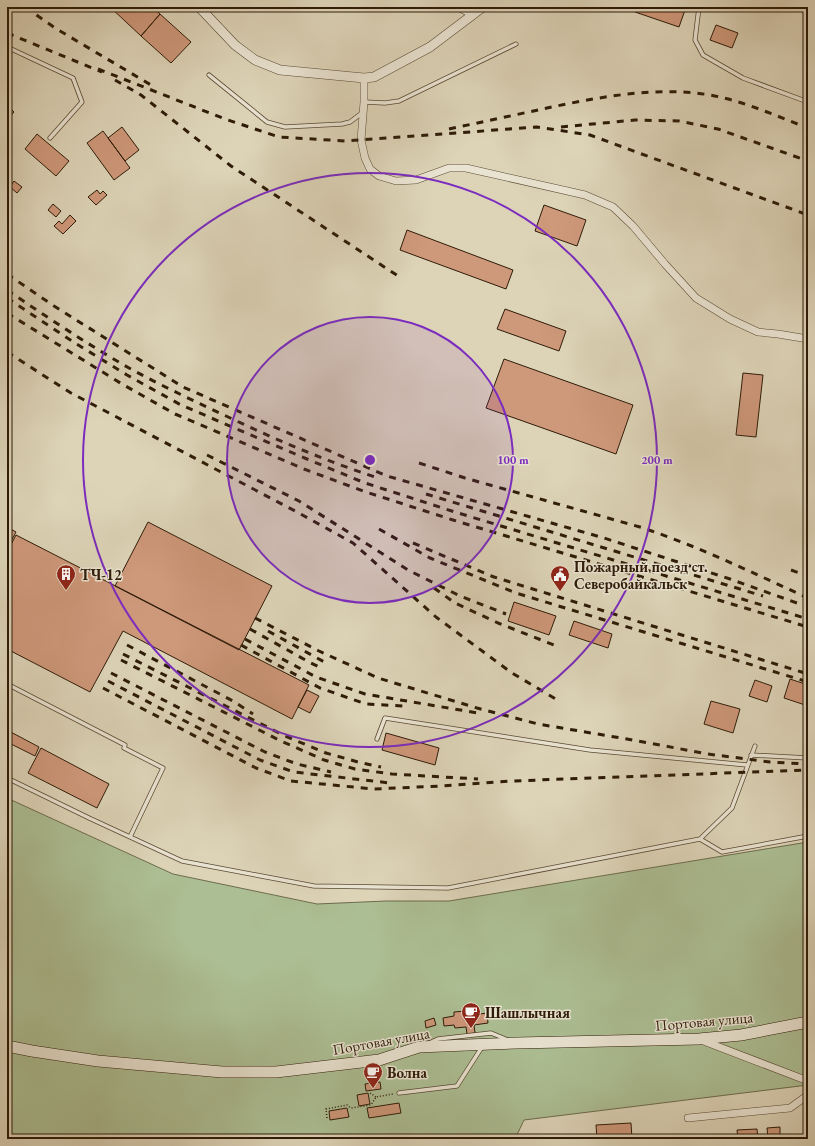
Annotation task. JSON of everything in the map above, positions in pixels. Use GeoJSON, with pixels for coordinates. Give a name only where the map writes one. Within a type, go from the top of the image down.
{"type":"FeatureCollection","features":[{"type":"Feature","properties":{"kind":"main road","name":"Портовая улица"},"geometry":{"type":"LineString","coordinates":[[7,1046],[98,1061],[222,1072],[276,1072],[378,1060],[419,1047],[517,1043],[699,1040],[742,1035],[808,1022]]}},
{"type":"Feature","properties":{"kind":"street"},"geometry":{"type":"LineString","coordinates":[[199,7],[235,45],[255,60],[280,70],[364,78],[374,77],[430,47],[483,7]]}},
{"type":"Feature","properties":{"kind":"street"},"geometry":{"type":"LineString","coordinates":[[458,7],[473,15]]}},
{"type":"Feature","properties":{"kind":"street"},"geometry":{"type":"LineString","coordinates":[[364,78],[361,140],[370,169],[379,176],[396,181],[416,180],[449,168],[466,168],[585,195],[613,207],[633,226],[664,264],[696,298],[730,319],[758,332],[808,339]]}},
{"type":"Feature","properties":{"kind":"street"},"geometry":{"type":"LineString","coordinates":[[699,1040],[808,1082]]}},
{"type":"Feature","properties":{"kind":"street"},"geometry":{"type":"LineString","coordinates":[[688,1118],[790,1108],[808,1095]]}},
{"type":"Feature","properties":{"kind":"lane"},"geometry":{"type":"LineString","coordinates":[[699,7],[695,40],[703,55],[743,78],[808,102]]}},
{"type":"Feature","properties":{"kind":"lane"},"geometry":{"type":"LineString","coordinates":[[364,102],[385,103],[399,101],[516,44]]}},
{"type":"Feature","properties":{"kind":"lane"},"geometry":{"type":"LineString","coordinates":[[7,47],[73,78],[82,102],[50,138]]}},
{"type":"Feature","properties":{"kind":"lane"},"geometry":{"type":"LineString","coordinates":[[209,75],[267,122],[285,127],[342,124],[350,122],[363,112]]}},
{"type":"Feature","properties":{"kind":"lane"},"geometry":{"type":"LineString","coordinates":[[7,684],[125,745],[124,748],[163,768],[130,837]]}},
{"type":"Feature","properties":{"kind":"lane"},"geometry":{"type":"LineString","coordinates":[[377,739],[385,718],[590,750],[747,766]]}},
{"type":"Feature","properties":{"kind":"lane"},"geometry":{"type":"LineString","coordinates":[[7,778],[182,861],[314,886],[448,888],[700,839],[732,808],[755,746]]}},
{"type":"Feature","properties":{"kind":"lane"},"geometry":{"type":"LineString","coordinates":[[751,755],[808,758]]}},
{"type":"Feature","properties":{"kind":"lane"},"geometry":{"type":"LineString","coordinates":[[700,839],[722,852],[808,836]]}},
{"type":"Feature","properties":{"kind":"lane"},"geometry":{"type":"LineString","coordinates":[[419,1047],[438,1039],[491,1033],[517,1043]]}},
{"type":"Feature","properties":{"kind":"lane"},"geometry":{"type":"LineString","coordinates":[[399,1093],[457,1086],[484,1044]]}},
{"type":"Feature","properties":{"kind":"path"},"geometry":{"type":"LineString","coordinates":[[370,1093],[376,1097],[399,1093]]}},
{"type":"Feature","properties":{"kind":"path"},"geometry":{"type":"LineString","coordinates":[[327,1118],[326,1109],[347,1105],[351,1108],[371,1105],[376,1097]]}},
{"type":"Feature","properties":{"kind":"green space"},"geometry":{"type":"Polygon","coordinates":[[[7,798],[173,874],[317,904],[386,901],[449,901],[808,842],[808,1085],[524,1120],[515,1139],[7,1139],[7,798]]]}},
{"type":"Feature","properties":{"kind":"building"},"geometry":{"type":"Polygon","coordinates":[[[110,7],[152,7],[160,14],[141,36],[110,7]]]}},
{"type":"Feature","properties":{"kind":"building"},"geometry":{"type":"Polygon","coordinates":[[[637,7],[678,7],[685,10],[679,27],[635,12],[637,7]]]}},
{"type":"Feature","properties":{"kind":"building"},"geometry":{"type":"Polygon","coordinates":[[[160,14],[191,42],[171,63],[141,36],[160,14]]]}},
{"type":"Feature","properties":{"kind":"building"},"geometry":{"type":"Polygon","coordinates":[[[716,25],[738,33],[732,48],[710,40],[716,25]]]}},
{"type":"Feature","properties":{"kind":"building"},"geometry":{"type":"Polygon","coordinates":[[[7,105],[14,112],[7,120],[7,105]]]}},
{"type":"Feature","properties":{"kind":"building"},"geometry":{"type":"Polygon","coordinates":[[[122,127],[139,150],[125,161],[108,138],[122,127]]]}},
{"type":"Feature","properties":{"kind":"building"},"geometry":{"type":"Polygon","coordinates":[[[103,131],[130,168],[114,180],[87,143],[103,131]]]}},
{"type":"Feature","properties":{"kind":"building"},"geometry":{"type":"Polygon","coordinates":[[[37,134],[69,161],[56,176],[25,149],[37,134]]]}},
{"type":"Feature","properties":{"kind":"building"},"geometry":{"type":"Polygon","coordinates":[[[14,181],[22,187],[17,193],[10,187],[14,181]]]}},
{"type":"Feature","properties":{"kind":"building"},"geometry":{"type":"Polygon","coordinates":[[[97,190],[100,194],[103,191],[107,195],[96,205],[88,197],[97,190]]]}},
{"type":"Feature","properties":{"kind":"building"},"geometry":{"type":"Polygon","coordinates":[[[53,204],[61,211],[56,217],[48,210],[53,204]]]}},
{"type":"Feature","properties":{"kind":"building"},"geometry":{"type":"Polygon","coordinates":[[[544,205],[586,220],[577,246],[535,231],[544,205]]]}},
{"type":"Feature","properties":{"kind":"building"},"geometry":{"type":"Polygon","coordinates":[[[70,215],[76,221],[63,234],[54,226],[59,221],[62,224],[70,215]]]}},
{"type":"Feature","properties":{"kind":"building"},"geometry":{"type":"Polygon","coordinates":[[[407,230],[513,270],[506,289],[400,250],[407,230]]]}},
{"type":"Feature","properties":{"kind":"building"},"geometry":{"type":"Polygon","coordinates":[[[505,309],[566,331],[559,351],[497,329],[505,309]]]}},
{"type":"Feature","properties":{"kind":"building"},"geometry":{"type":"Polygon","coordinates":[[[504,359],[633,405],[616,454],[486,408],[504,359]]]}},
{"type":"Feature","properties":{"kind":"building"},"geometry":{"type":"Polygon","coordinates":[[[743,373],[763,375],[756,437],[736,435],[743,373]]]}},
{"type":"Feature","properties":{"kind":"building"},"geometry":{"type":"Polygon","coordinates":[[[148,522],[272,586],[239,650],[115,586],[148,522]]]}},
{"type":"Feature","properties":{"kind":"building"},"geometry":{"type":"Polygon","coordinates":[[[7,527],[16,532],[7,549],[7,527]]]}},
{"type":"Feature","properties":{"kind":"building","name":"ТЧ-12"},"geometry":{"type":"Polygon","coordinates":[[[16,535],[309,685],[292,719],[123,631],[90,692],[7,649],[7,552],[16,535]]]}},
{"type":"Feature","properties":{"kind":"building"},"geometry":{"type":"Polygon","coordinates":[[[514,602],[556,616],[549,635],[508,621],[514,602]]]}},
{"type":"Feature","properties":{"kind":"building"},"geometry":{"type":"Polygon","coordinates":[[[574,621],[612,634],[608,648],[569,635],[574,621]]]}},
{"type":"Feature","properties":{"kind":"building"},"geometry":{"type":"Polygon","coordinates":[[[790,679],[808,685],[808,706],[784,698],[790,679]]]}},
{"type":"Feature","properties":{"kind":"building"},"geometry":{"type":"Polygon","coordinates":[[[755,680],[772,686],[767,702],[749,696],[755,680]]]}},
{"type":"Feature","properties":{"kind":"building"},"geometry":{"type":"Polygon","coordinates":[[[307,690],[319,696],[310,713],[298,707],[307,690]]]}},
{"type":"Feature","properties":{"kind":"building"},"geometry":{"type":"Polygon","coordinates":[[[711,701],[740,709],[733,733],[704,724],[711,701]]]}},
{"type":"Feature","properties":{"kind":"building"},"geometry":{"type":"Polygon","coordinates":[[[7,730],[39,747],[35,756],[7,742],[7,730]]]}},
{"type":"Feature","properties":{"kind":"building"},"geometry":{"type":"Polygon","coordinates":[[[386,733],[439,748],[435,765],[382,750],[386,733]]]}},
{"type":"Feature","properties":{"kind":"building"},"geometry":{"type":"Polygon","coordinates":[[[41,748],[109,784],[97,808],[28,773],[41,748]]]}},
{"type":"Feature","properties":{"kind":"building"},"geometry":{"type":"Polygon","coordinates":[[[466,1011],[467,1016],[487,1013],[488,1023],[474,1025],[475,1033],[467,1034],[466,1027],[455,1028],[454,1025],[444,1026],[443,1018],[454,1016],[454,1012],[466,1011]]]}},
{"type":"Feature","properties":{"kind":"building"},"geometry":{"type":"Polygon","coordinates":[[[434,1018],[436,1025],[426,1028],[425,1021],[434,1018]]]}},
{"type":"Feature","properties":{"kind":"building"},"geometry":{"type":"Polygon","coordinates":[[[380,1082],[381,1089],[366,1091],[365,1084],[380,1082]]]}},
{"type":"Feature","properties":{"kind":"building"},"geometry":{"type":"Polygon","coordinates":[[[368,1093],[370,1104],[359,1106],[357,1095],[368,1093]]]}},
{"type":"Feature","properties":{"kind":"building"},"geometry":{"type":"Polygon","coordinates":[[[399,1103],[401,1113],[369,1118],[367,1108],[399,1103]]]}},
{"type":"Feature","properties":{"kind":"building"},"geometry":{"type":"Polygon","coordinates":[[[347,1108],[349,1117],[330,1120],[329,1111],[347,1108]]]}},
{"type":"Feature","properties":{"kind":"building"},"geometry":{"type":"Polygon","coordinates":[[[631,1123],[632,1139],[597,1139],[596,1125],[631,1123]]]}},
{"type":"Feature","properties":{"kind":"building"},"geometry":{"type":"Polygon","coordinates":[[[780,1127],[780,1139],[768,1139],[767,1128],[780,1127]]]}},
{"type":"Feature","properties":{"kind":"building"},"geometry":{"type":"Polygon","coordinates":[[[757,1129],[758,1139],[738,1139],[737,1130],[757,1129]]]}},
{"type":"Feature","properties":{"kind":"building"},"geometry":{"type":"Polygon","coordinates":[[[726,1136],[726,1139],[697,1139],[726,1136]]]}},
{"type":"Feature","properties":{"kind":"railway"},"geometry":{"type":"LineString","coordinates":[[25,7],[55,28],[151,85]]}},
{"type":"Feature","properties":{"kind":"railway"},"geometry":{"type":"LineString","coordinates":[[7,33],[102,72]]}},
{"type":"Feature","properties":{"kind":"railway"},"geometry":{"type":"LineString","coordinates":[[98,69],[225,119],[279,137],[346,141],[537,127],[590,135],[808,215]]}},
{"type":"Feature","properties":{"kind":"railway"},"geometry":{"type":"LineString","coordinates":[[115,80],[141,95],[231,166],[398,276]]}},
{"type":"Feature","properties":{"kind":"railway"},"geometry":{"type":"LineString","coordinates":[[449,129],[587,100],[649,92],[710,95],[760,109],[808,128]]}},
{"type":"Feature","properties":{"kind":"railway"},"geometry":{"type":"LineString","coordinates":[[561,127],[635,120],[679,121],[718,129],[808,161]]}},
{"type":"Feature","properties":{"kind":"railway"},"geometry":{"type":"LineString","coordinates":[[7,274],[54,306],[183,387],[387,476],[604,538],[730,579],[808,607]]}},
{"type":"Feature","properties":{"kind":"railway"},"geometry":{"type":"LineString","coordinates":[[7,290],[98,349],[152,380],[281,441],[378,478]]}},
{"type":"Feature","properties":{"kind":"railway"},"geometry":{"type":"LineString","coordinates":[[7,298],[127,375],[181,405],[365,483],[455,512],[808,619]]}},
{"type":"Feature","properties":{"kind":"railway"},"geometry":{"type":"LineString","coordinates":[[7,313],[122,384],[175,414],[304,469],[363,491],[453,520],[808,627]]}},
{"type":"Feature","properties":{"kind":"railway"},"geometry":{"type":"LineString","coordinates":[[7,352],[71,393],[353,543],[436,617],[512,673],[559,701]]}},
{"type":"Feature","properties":{"kind":"railway"},"geometry":{"type":"LineString","coordinates":[[207,455],[299,501],[408,570],[460,596],[506,614]]}},
{"type":"Feature","properties":{"kind":"railway"},"geometry":{"type":"LineString","coordinates":[[419,463],[465,478],[662,534],[725,560],[808,598]]}},
{"type":"Feature","properties":{"kind":"railway"},"geometry":{"type":"LineString","coordinates":[[426,494],[763,596]]}},
{"type":"Feature","properties":{"kind":"railway"},"geometry":{"type":"LineString","coordinates":[[379,529],[430,558],[516,593],[808,682]]}},
{"type":"Feature","properties":{"kind":"railway"},"geometry":{"type":"LineString","coordinates":[[413,543],[494,577],[808,674]]}},
{"type":"Feature","properties":{"kind":"railway"},"geometry":{"type":"LineString","coordinates":[[791,570],[808,576]]}},
{"type":"Feature","properties":{"kind":"railway"},"geometry":{"type":"LineString","coordinates":[[434,588],[455,603],[498,623],[554,645]]}},
{"type":"Feature","properties":{"kind":"railway"},"geometry":{"type":"LineString","coordinates":[[255,618],[319,651],[378,678],[477,708],[538,724],[708,754],[770,762],[808,764]]}},
{"type":"Feature","properties":{"kind":"railway"},"geometry":{"type":"LineString","coordinates":[[250,629],[323,669]]}},
{"type":"Feature","properties":{"kind":"railway"},"geometry":{"type":"LineString","coordinates":[[268,631],[328,664]]}},
{"type":"Feature","properties":{"kind":"railway"},"geometry":{"type":"LineString","coordinates":[[245,639],[316,677],[365,694],[478,713]]}},
{"type":"Feature","properties":{"kind":"railway"},"geometry":{"type":"LineString","coordinates":[[127,645],[233,701],[253,714]]}},
{"type":"Feature","properties":{"kind":"railway"},"geometry":{"type":"LineString","coordinates":[[241,645],[320,688],[366,704],[404,706]]}},
{"type":"Feature","properties":{"kind":"railway"},"geometry":{"type":"LineString","coordinates":[[123,654],[285,736],[326,753],[381,767]]}},
{"type":"Feature","properties":{"kind":"railway"},"geometry":{"type":"LineString","coordinates":[[121,660],[281,741],[324,760],[355,769],[392,774],[478,779]]}},
{"type":"Feature","properties":{"kind":"railway"},"geometry":{"type":"LineString","coordinates":[[111,673],[265,752],[297,764],[331,772]]}},
{"type":"Feature","properties":{"kind":"railway"},"geometry":{"type":"LineString","coordinates":[[108,681],[260,760],[294,772],[390,783]]}},
{"type":"Feature","properties":{"kind":"railway"},"geometry":{"type":"LineString","coordinates":[[103,688],[256,768],[291,781],[374,789],[512,781],[808,770]]}},
{"type":"Feature","properties":{"kind":"place","name":"ТЧ-12"},"geometry":{"type":"Point","coordinates":[66,591]}},
{"type":"Feature","properties":{"kind":"place","name":"Пожарный поезд ст. Северобайкальск"},"geometry":{"type":"Point","coordinates":[560,592]}},
{"type":"Feature","properties":{"kind":"place","name":"Шашлычная"},"geometry":{"type":"Point","coordinates":[471,1029]}},
{"type":"Feature","properties":{"kind":"place","name":"Волна"},"geometry":{"type":"Point","coordinates":[373,1089]}}]}
